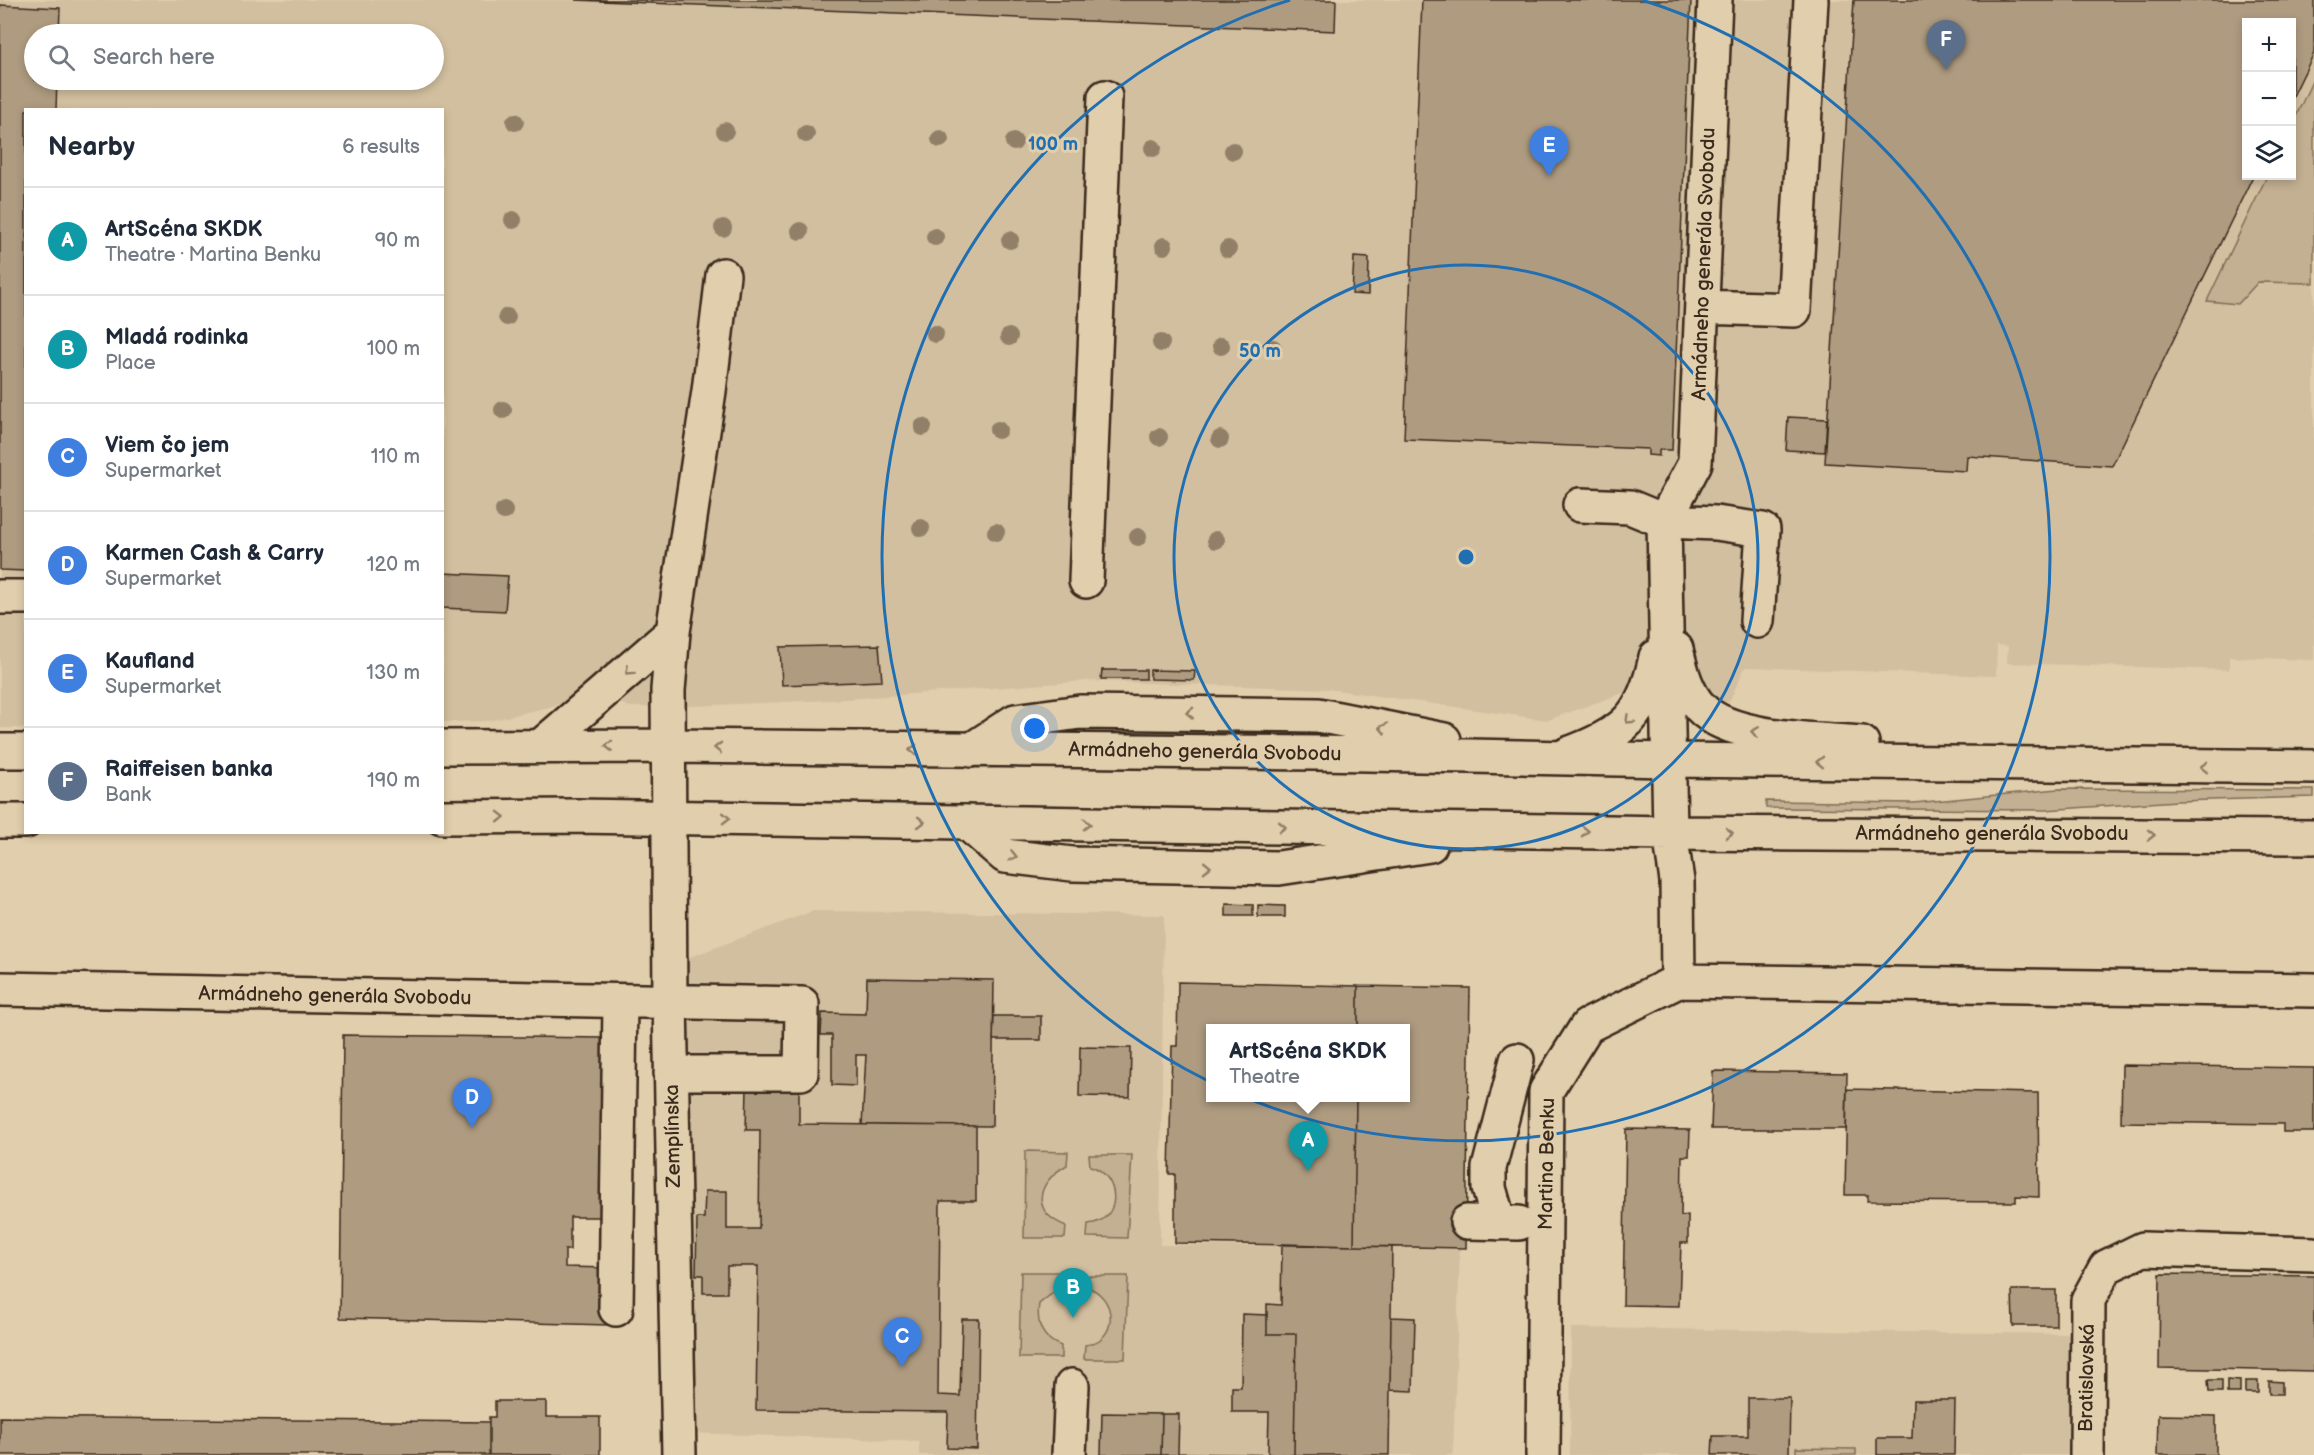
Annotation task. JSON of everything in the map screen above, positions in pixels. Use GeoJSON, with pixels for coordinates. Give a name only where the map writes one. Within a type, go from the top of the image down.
{"type":"FeatureCollection","features":[{"type":"Feature","properties":{"kind":"street","name":"Armádneho generála Svobodu"},"geometry":{"type":"LineString","coordinates":[[1664,521],[1695,463],[1715,0]]}},
{"type":"Feature","properties":{"kind":"street"},"geometry":{"type":"LineString","coordinates":[[1702,307],[1794,310],[1811,0]]}},
{"type":"Feature","properties":{"kind":"street"},"geometry":{"type":"LineString","coordinates":[[1086,581],[1106,97]]}},
{"type":"Feature","properties":{"kind":"street"},"geometry":{"type":"LineString","coordinates":[[668,817],[668,690],[673,632],[709,391],[723,275]]}},
{"type":"Feature","properties":{"kind":"street"},"geometry":{"type":"LineString","coordinates":[[1581,505],[1630,507],[1664,521],[1716,523],[1763,530],[1757,621]]}},
{"type":"Feature","properties":{"kind":"street"},"geometry":{"type":"LineString","coordinates":[[1664,521],[1670,833],[1677,881],[1678,981],[2314,990]]}},
{"type":"Feature","properties":{"kind":"street"},"geometry":{"type":"LineString","coordinates":[[0,597],[24,597]]}},
{"type":"Feature","properties":{"kind":"street","name":"Armádneho generála Svobodu"},"geometry":{"type":"LineString","coordinates":[[1666,606],[1689,691],[1700,707],[1725,725],[1752,732],[1930,750],[2042,765]]}},
{"type":"Feature","properties":{"kind":"street"},"geometry":{"type":"LineString","coordinates":[[1557,758],[1610,735],[1634,716],[1650,687],[1666,606]]}},
{"type":"Feature","properties":{"kind":"street"},"geometry":{"type":"LineString","coordinates":[[541,746],[673,632]]}},
{"type":"Feature","properties":{"kind":"street","name":"Armádneho generála Svobodu"},"geometry":{"type":"LineString","coordinates":[[444,747],[667,746],[2314,767]]}},
{"type":"Feature","properties":{"kind":"street"},"geometry":{"type":"LineString","coordinates":[[0,751],[24,751]]}},
{"type":"Feature","properties":{"kind":"street","name":"Armádneho generála Svobodu"},"geometry":{"type":"LineString","coordinates":[[444,818],[668,817],[1670,833],[2314,837]]}},
{"type":"Feature","properties":{"kind":"street","name":"Zemplínska"},"geometry":{"type":"LineString","coordinates":[[668,817],[679,1455]]}},
{"type":"Feature","properties":{"kind":"street"},"geometry":{"type":"LineString","coordinates":[[0,821],[24,821]]}},
{"type":"Feature","properties":{"kind":"street","name":"Martina Benku"},"geometry":{"type":"LineString","coordinates":[[1543,1455],[1546,1091],[1587,1026],[1678,981]]}},
{"type":"Feature","properties":{"kind":"street","name":"Armádneho generála Svobodu"},"geometry":{"type":"LineString","coordinates":[[0,990],[802,1004],[801,1073],[671,1073]]}},
{"type":"Feature","properties":{"kind":"street"},"geometry":{"type":"LineString","coordinates":[[616,1309],[620,1001]]}},
{"type":"Feature","properties":{"kind":"street"},"geometry":{"type":"LineString","coordinates":[[1499,1223],[1489,1188],[1489,1167],[1517,1060]]}},
{"type":"Feature","properties":{"kind":"street"},"geometry":{"type":"LineString","coordinates":[[1467,1222],[1545,1224]]}},
{"type":"Feature","properties":{"kind":"street","name":"Bratislavská"},"geometry":{"type":"LineString","coordinates":[[2086,1455],[2088,1300],[2106,1267],[2144,1249],[2314,1254]]}},
{"type":"Feature","properties":{"kind":"street"},"geometry":{"type":"LineString","coordinates":[[1069,1455],[1072,1386]]}},
{"type":"Feature","properties":{"kind":"shaded area"},"geometry":{"type":"Polygon","coordinates":[[[0,0],[2314,0],[2314,660],[2229,657],[2229,670],[2007,663],[2008,646],[1997,645],[1996,676],[1745,667],[1729,702],[1623,693],[1548,720],[1328,689],[1087,681],[832,700],[668,707],[629,707],[602,695],[488,721],[444,722],[444,108],[24,108],[24,728],[0,728],[0,0]]]}},
{"type":"Feature","properties":{"kind":"shaded area"},"geometry":{"type":"Polygon","coordinates":[[[2314,77],[2314,283],[2258,282],[2238,304],[2207,301],[2265,180],[2296,180],[2296,116],[2314,77]]]}},
{"type":"Feature","properties":{"kind":"shaded area"},"geometry":{"type":"Polygon","coordinates":[[[2058,789],[2314,790],[2314,797],[2177,801],[2045,810],[1766,808],[1766,801],[1914,803],[2058,789]]]}},
{"type":"Feature","properties":{"kind":"shaded area"},"geometry":{"type":"Polygon","coordinates":[[[813,911],[1164,915],[1160,1245],[1460,1248],[1453,1455],[919,1455],[919,1441],[689,1433],[682,960],[813,911]]]}},
{"type":"Feature","properties":{"kind":"shaded area"},"geometry":{"type":"Polygon","coordinates":[[[1025,1151],[1068,1152],[1067,1165],[1049,1180],[1041,1196],[1046,1213],[1066,1226],[1065,1238],[1024,1238],[1025,1151]]]}},
{"type":"Feature","properties":{"kind":"shaded area"},"geometry":{"type":"Polygon","coordinates":[[[1089,1155],[1132,1155],[1127,1238],[1087,1237],[1088,1224],[1100,1221],[1108,1215],[1114,1197],[1107,1178],[1090,1166],[1089,1155]]]}},
{"type":"Feature","properties":{"kind":"shaded area"},"geometry":{"type":"Polygon","coordinates":[[[1021,1272],[1063,1272],[1063,1285],[1039,1304],[1038,1311],[1038,1318],[1045,1335],[1061,1346],[1061,1358],[1019,1358],[1021,1272]]]}},
{"type":"Feature","properties":{"kind":"shaded area"},"geometry":{"type":"Polygon","coordinates":[[[1086,1276],[1128,1276],[1125,1359],[1084,1359],[1085,1345],[1096,1342],[1104,1335],[1109,1327],[1110,1318],[1109,1308],[1104,1299],[1086,1287],[1086,1276]]]}},
{"type":"Feature","properties":{"kind":"shaded area"},"geometry":{"type":"Polygon","coordinates":[[[1571,1328],[2075,1334],[2073,1455],[1570,1455],[1571,1328]]]}},
{"type":"Feature","properties":{"kind":"shaded area"},"geometry":{"type":"Polygon","coordinates":[[[1796,1448],[1856,1449],[1856,1455],[1796,1455],[1796,1448]]]}},
{"type":"Feature","properties":{"kind":"building"},"geometry":{"type":"Polygon","coordinates":[[[575,0],[1336,0],[1335,31],[575,0]]]}},
{"type":"Feature","properties":{"kind":"building"},"geometry":{"type":"Polygon","coordinates":[[[1422,0],[1691,0],[1672,450],[1659,450],[1659,456],[1648,455],[1648,449],[1404,439],[1422,0]]]}},
{"type":"Feature","properties":{"kind":"building"},"geometry":{"type":"Polygon","coordinates":[[[1854,0],[2314,0],[2314,53],[2296,90],[2296,18],[2242,18],[2242,180],[2251,180],[2112,466],[1967,456],[1966,471],[1825,463],[1854,0]]]}},
{"type":"Feature","properties":{"kind":"building"},"geometry":{"type":"Polygon","coordinates":[[[0,5],[60,8],[59,24],[24,24],[24,90],[57,90],[56,108],[24,108],[24,571],[0,570],[0,5]]]}},
{"type":"Feature","properties":{"kind":"building"},"geometry":{"type":"Polygon","coordinates":[[[1354,257],[1369,258],[1368,295],[1352,294],[1354,257]]]}},
{"type":"Feature","properties":{"kind":"building"},"geometry":{"type":"Polygon","coordinates":[[[1788,417],[1827,419],[1825,452],[1786,450],[1788,417]]]}},
{"type":"Feature","properties":{"kind":"building"},"geometry":{"type":"Polygon","coordinates":[[[444,573],[508,576],[505,611],[444,608],[444,573]]]}},
{"type":"Feature","properties":{"kind":"building"},"geometry":{"type":"Polygon","coordinates":[[[879,645],[882,681],[782,685],[780,647],[879,645]]]}},
{"type":"Feature","properties":{"kind":"building"},"geometry":{"type":"Polygon","coordinates":[[[1102,670],[1146,670],[1146,679],[1101,679],[1102,670]]]}},
{"type":"Feature","properties":{"kind":"building"},"geometry":{"type":"Polygon","coordinates":[[[1150,670],[1195,671],[1194,680],[1150,679],[1150,670]]]}},
{"type":"Feature","properties":{"kind":"building"},"geometry":{"type":"Polygon","coordinates":[[[1226,904],[1253,905],[1253,916],[1226,916],[1226,904]]]}},
{"type":"Feature","properties":{"kind":"building"},"geometry":{"type":"Polygon","coordinates":[[[1258,905],[1285,906],[1285,917],[1258,917],[1258,905]]]}},
{"type":"Feature","properties":{"kind":"building"},"geometry":{"type":"Polygon","coordinates":[[[867,978],[994,980],[992,1126],[862,1125],[866,1055],[856,1055],[856,1086],[832,1085],[832,1035],[821,1035],[822,1013],[866,1014],[867,978]]]}},
{"type":"Feature","properties":{"kind":"building"},"geometry":{"type":"Polygon","coordinates":[[[1178,982],[1358,986],[1358,1024],[1206,1024],[1206,1102],[1356,1102],[1354,1246],[1175,1243],[1175,1174],[1169,1174],[1172,1046],[1177,1046],[1178,982]]]}},
{"type":"Feature","properties":{"kind":"building"},"geometry":{"type":"Polygon","coordinates":[[[1358,986],[1470,988],[1466,1248],[1354,1246],[1356,1102],[1410,1102],[1410,1024],[1358,1024],[1358,986]]]}},
{"type":"Feature","properties":{"kind":"building"},"geometry":{"type":"Polygon","coordinates":[[[994,1016],[1041,1016],[1041,1040],[993,1040],[994,1016]]]}},
{"type":"Feature","properties":{"kind":"building"},"geometry":{"type":"Polygon","coordinates":[[[343,1035],[604,1038],[601,1217],[570,1217],[570,1250],[565,1250],[565,1267],[610,1268],[609,1325],[340,1318],[343,1035]]]}},
{"type":"Feature","properties":{"kind":"building"},"geometry":{"type":"Polygon","coordinates":[[[1080,1047],[1131,1048],[1130,1097],[1079,1096],[1080,1047]]]}},
{"type":"Feature","properties":{"kind":"building"},"geometry":{"type":"Polygon","coordinates":[[[2122,1065],[2314,1068],[2314,1132],[2283,1132],[2283,1124],[2121,1122],[2122,1065]]]}},
{"type":"Feature","properties":{"kind":"building"},"geometry":{"type":"Polygon","coordinates":[[[1713,1071],[1847,1073],[1846,1129],[1711,1129],[1713,1071]]]}},
{"type":"Feature","properties":{"kind":"building"},"geometry":{"type":"Polygon","coordinates":[[[747,1088],[799,1089],[799,1124],[976,1126],[976,1201],[940,1201],[938,1395],[960,1396],[962,1319],[979,1319],[977,1449],[947,1448],[948,1412],[756,1410],[758,1266],[727,1266],[727,1293],[703,1293],[703,1275],[696,1275],[697,1218],[704,1218],[705,1191],[727,1191],[727,1229],[759,1229],[760,1130],[746,1130],[747,1088]]]}},
{"type":"Feature","properties":{"kind":"building"},"geometry":{"type":"Polygon","coordinates":[[[1847,1089],[2038,1093],[2039,1197],[2016,1196],[2016,1202],[1867,1201],[1868,1195],[1845,1195],[1847,1089]]]}},
{"type":"Feature","properties":{"kind":"building"},"geometry":{"type":"Polygon","coordinates":[[[1626,1129],[1690,1130],[1689,1156],[1682,1156],[1681,1216],[1688,1215],[1688,1243],[1681,1243],[1679,1306],[1623,1305],[1626,1129]]]}},
{"type":"Feature","properties":{"kind":"building"},"geometry":{"type":"Polygon","coordinates":[[[1282,1244],[1392,1247],[1389,1455],[1294,1455],[1296,1334],[1267,1334],[1267,1304],[1281,1305],[1282,1244]]]}},
{"type":"Feature","properties":{"kind":"building"},"geometry":{"type":"Polygon","coordinates":[[[2160,1274],[2314,1276],[2314,1371],[2159,1368],[2160,1274]]]}},
{"type":"Feature","properties":{"kind":"building"},"geometry":{"type":"Polygon","coordinates":[[[2012,1290],[2056,1290],[2056,1326],[2013,1326],[2012,1290]]]}},
{"type":"Feature","properties":{"kind":"building"},"geometry":{"type":"Polygon","coordinates":[[[1242,1314],[1267,1315],[1267,1334],[1296,1334],[1294,1455],[1268,1454],[1269,1412],[1232,1412],[1232,1387],[1241,1387],[1242,1314]]]}},
{"type":"Feature","properties":{"kind":"building"},"geometry":{"type":"Polygon","coordinates":[[[1391,1317],[1415,1318],[1413,1391],[1390,1390],[1391,1317]]]}},
{"type":"Feature","properties":{"kind":"building"},"geometry":{"type":"Polygon","coordinates":[[[2208,1380],[2222,1380],[2222,1392],[2209,1392],[2208,1380]]]}},
{"type":"Feature","properties":{"kind":"building"},"geometry":{"type":"Polygon","coordinates":[[[2227,1380],[2240,1381],[2240,1393],[2227,1393],[2227,1380]]]}},
{"type":"Feature","properties":{"kind":"building"},"geometry":{"type":"Polygon","coordinates":[[[2245,1381],[2258,1381],[2258,1393],[2245,1393],[2245,1381]]]}},
{"type":"Feature","properties":{"kind":"building"},"geometry":{"type":"Polygon","coordinates":[[[2269,1381],[2282,1382],[2282,1394],[2269,1394],[2269,1381]]]}},
{"type":"Feature","properties":{"kind":"building"},"geometry":{"type":"Polygon","coordinates":[[[1748,1398],[1790,1398],[1789,1455],[1712,1455],[1713,1436],[1748,1436],[1748,1398]]]}},
{"type":"Feature","properties":{"kind":"building"},"geometry":{"type":"Polygon","coordinates":[[[1913,1400],[1955,1400],[1954,1455],[1877,1455],[1877,1438],[1912,1438],[1913,1400]]]}},
{"type":"Feature","properties":{"kind":"building"},"geometry":{"type":"Polygon","coordinates":[[[495,1401],[546,1401],[546,1417],[600,1417],[600,1455],[489,1455],[489,1417],[495,1417],[495,1401]]]}},
{"type":"Feature","properties":{"kind":"building"},"geometry":{"type":"Polygon","coordinates":[[[1102,1413],[1162,1414],[1161,1455],[1101,1455],[1102,1413]]]}},
{"type":"Feature","properties":{"kind":"building"},"geometry":{"type":"Polygon","coordinates":[[[1162,1414],[1179,1414],[1178,1453],[1277,1455],[1161,1455],[1162,1414]]]}},
{"type":"Feature","properties":{"kind":"building"},"geometry":{"type":"Polygon","coordinates":[[[2158,1415],[2216,1416],[2216,1455],[2157,1455],[2158,1415]]]}},
{"type":"Feature","properties":{"kind":"building"},"geometry":{"type":"Polygon","coordinates":[[[0,1417],[489,1422],[489,1455],[0,1455],[0,1417]]]}},
{"type":"Feature","properties":{"kind":"place","name":"Raiffeisen banka"},"geometry":{"type":"Point","coordinates":[1946,70]}},
{"type":"Feature","properties":{"kind":"place","name":"Kaufland"},"geometry":{"type":"Point","coordinates":[1549,176]}},
{"type":"Feature","properties":{"kind":"place","name":"Karmen Cash & Carry"},"geometry":{"type":"Point","coordinates":[472,1128]}},
{"type":"Feature","properties":{"kind":"place","name":"ArtScéna SKDK"},"geometry":{"type":"Point","coordinates":[1308,1171]}},
{"type":"Feature","properties":{"kind":"place","name":"Mladá rodinka"},"geometry":{"type":"Point","coordinates":[1073,1318]}},
{"type":"Feature","properties":{"kind":"place","name":"Viem čo jem"},"geometry":{"type":"Point","coordinates":[902,1367]}}]}
